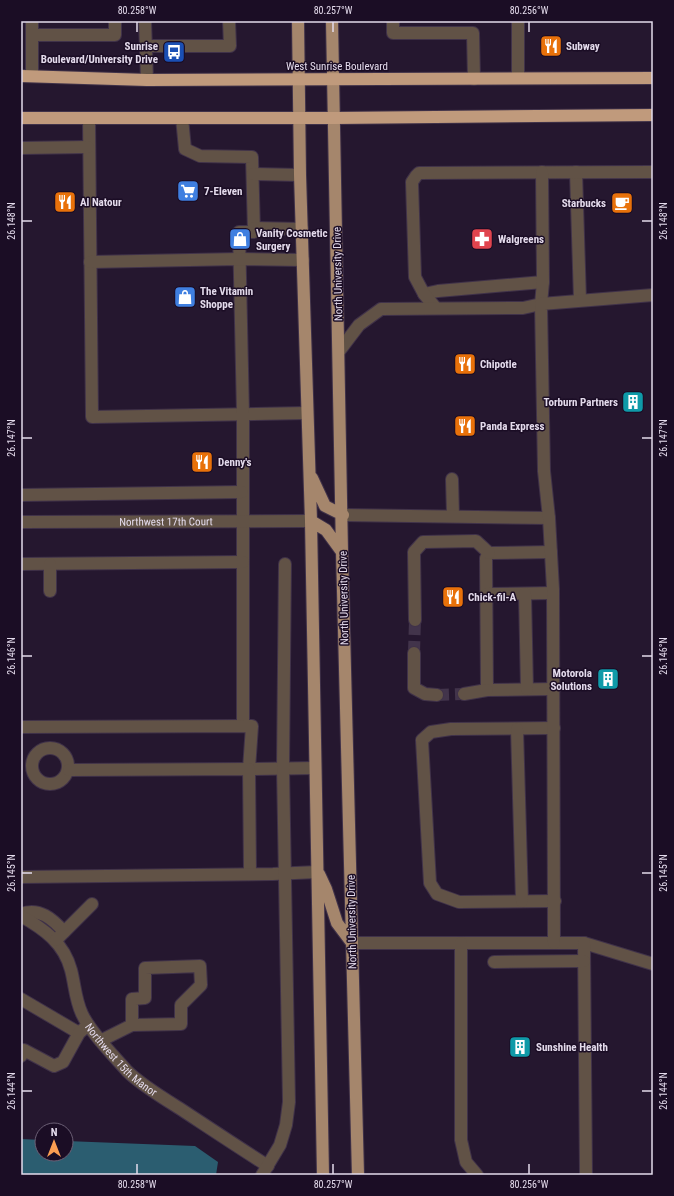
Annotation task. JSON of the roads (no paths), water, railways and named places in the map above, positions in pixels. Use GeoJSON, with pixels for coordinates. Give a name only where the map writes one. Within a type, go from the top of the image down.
{"type":"FeatureCollection","features":[{"type":"Feature","properties":{"kind":"highway","name":"West Sunrise Boulevard"},"geometry":{"type":"LineString","coordinates":[[27,76],[147,80],[653,78]]}},
{"type":"Feature","properties":{"kind":"highway"},"geometry":{"type":"LineString","coordinates":[[21,118],[335,118],[653,115]]}},
{"type":"Feature","properties":{"kind":"main road"},"geometry":{"type":"LineString","coordinates":[[298,21],[300,175],[310,521],[322,1175]]}},
{"type":"Feature","properties":{"kind":"main road","name":"North University Drive"},"geometry":{"type":"LineString","coordinates":[[332,21],[340,350],[343,515],[342,552],[358,1175]]}},
{"type":"Feature","properties":{"kind":"main road"},"geometry":{"type":"LineString","coordinates":[[308,470],[318,494],[326,506],[343,515]]}},
{"type":"Feature","properties":{"kind":"main road"},"geometry":{"type":"LineString","coordinates":[[310,521],[326,530],[342,552]]}},
{"type":"Feature","properties":{"kind":"main road"},"geometry":{"type":"LineString","coordinates":[[317,872],[326,889],[337,923],[352,943]]}},
{"type":"Feature","properties":{"kind":"street"},"geometry":{"type":"LineString","coordinates":[[27,76],[32,35],[32,21]]}},
{"type":"Feature","properties":{"kind":"street"},"geometry":{"type":"LineString","coordinates":[[32,35],[115,35],[115,21]]}},
{"type":"Feature","properties":{"kind":"street"},"geometry":{"type":"LineString","coordinates":[[145,21],[147,80]]}},
{"type":"Feature","properties":{"kind":"street"},"geometry":{"type":"LineString","coordinates":[[146,46],[230,46],[230,21]]}},
{"type":"Feature","properties":{"kind":"street"},"geometry":{"type":"LineString","coordinates":[[393,21],[393,33],[437,27],[473,33],[474,79]]}},
{"type":"Feature","properties":{"kind":"street"},"geometry":{"type":"LineString","coordinates":[[518,21],[518,78]]}},
{"type":"Feature","properties":{"kind":"street"},"geometry":{"type":"LineString","coordinates":[[89,118],[88,147],[92,417],[307,414]]}},
{"type":"Feature","properties":{"kind":"street"},"geometry":{"type":"LineString","coordinates":[[182,118],[184,149],[200,156],[252,157],[254,232],[238,232],[243,414],[243,726]]}},
{"type":"Feature","properties":{"kind":"street"},"geometry":{"type":"LineString","coordinates":[[21,148],[88,147]]}},
{"type":"Feature","properties":{"kind":"street"},"geometry":{"type":"LineString","coordinates":[[542,172],[543,282],[541,304],[544,471],[549,518],[553,593],[554,943]]}},
{"type":"Feature","properties":{"kind":"street"},"geometry":{"type":"LineString","coordinates":[[576,172],[580,300]]}},
{"type":"Feature","properties":{"kind":"street"},"geometry":{"type":"LineString","coordinates":[[435,307],[424,294],[415,277],[412,182],[420,173],[653,172]]}},
{"type":"Feature","properties":{"kind":"street"},"geometry":{"type":"LineString","coordinates":[[253,174],[300,175]]}},
{"type":"Feature","properties":{"kind":"street"},"geometry":{"type":"LineString","coordinates":[[254,228],[302,229]]}},
{"type":"Feature","properties":{"kind":"street"},"geometry":{"type":"LineString","coordinates":[[90,262],[239,259],[303,260]]}},
{"type":"Feature","properties":{"kind":"street"},"geometry":{"type":"LineString","coordinates":[[424,294],[438,291],[543,282]]}},
{"type":"Feature","properties":{"kind":"street"},"geometry":{"type":"LineString","coordinates":[[340,350],[359,324],[381,309],[435,307],[523,308],[541,304],[580,300],[653,295]]}},
{"type":"Feature","properties":{"kind":"street"},"geometry":{"type":"LineString","coordinates":[[452,479],[453,515]]}},
{"type":"Feature","properties":{"kind":"street"},"geometry":{"type":"LineString","coordinates":[[21,495],[242,492]]}},
{"type":"Feature","properties":{"kind":"street"},"geometry":{"type":"LineString","coordinates":[[343,515],[441,517],[453,515],[549,518]]}},
{"type":"Feature","properties":{"kind":"street","name":"Northwest 17th Court"},"geometry":{"type":"LineString","coordinates":[[21,522],[310,521]]}},
{"type":"Feature","properties":{"kind":"street"},"geometry":{"type":"LineString","coordinates":[[415,620],[414,552],[423,542],[476,541],[489,553],[551,552]]}},
{"type":"Feature","properties":{"kind":"street"},"geometry":{"type":"LineString","coordinates":[[487,690],[486,558],[489,553]]}},
{"type":"Feature","properties":{"kind":"street"},"geometry":{"type":"LineString","coordinates":[[21,564],[243,562]]}},
{"type":"Feature","properties":{"kind":"street"},"geometry":{"type":"LineString","coordinates":[[50,564],[50,591]]}},
{"type":"Feature","properties":{"kind":"street"},"geometry":{"type":"LineString","coordinates":[[265,1171],[280,1145],[286,1125],[289,1102],[283,768],[285,564]]}},
{"type":"Feature","properties":{"kind":"street"},"geometry":{"type":"LineString","coordinates":[[487,594],[553,593]]}},
{"type":"Feature","properties":{"kind":"street"},"geometry":{"type":"LineString","coordinates":[[525,594],[527,689]]}},
{"type":"Feature","properties":{"kind":"street"},"geometry":{"type":"LineString","coordinates":[[414,653],[414,688],[425,694],[437,695]]}},
{"type":"Feature","properties":{"kind":"street"},"geometry":{"type":"LineString","coordinates":[[464,694],[487,690],[554,689]]}},
{"type":"Feature","properties":{"kind":"street"},"geometry":{"type":"LineString","coordinates":[[21,727],[252,726],[249,769],[250,874]]}},
{"type":"Feature","properties":{"kind":"street"},"geometry":{"type":"LineString","coordinates":[[554,728],[451,729],[431,732],[422,740],[430,883],[437,894],[459,902],[554,901]]}},
{"type":"Feature","properties":{"kind":"street"},"geometry":{"type":"LineString","coordinates":[[517,729],[522,901]]}},
{"type":"Feature","properties":{"kind":"street"},"geometry":{"type":"LineString","coordinates":[[68,770],[315,768]]}},
{"type":"Feature","properties":{"kind":"street"},"geometry":{"type":"LineString","coordinates":[[21,877],[317,872]]}},
{"type":"Feature","properties":{"kind":"street"},"geometry":{"type":"LineString","coordinates":[[60,936],[92,904]]}},
{"type":"Feature","properties":{"kind":"street","name":"Northwest 15th Manor"},"geometry":{"type":"LineString","coordinates":[[21,915],[60,936],[72,971],[74,990],[82,1013],[88,1024],[128,1072],[265,1171]]}},
{"type":"Feature","properties":{"kind":"street"},"geometry":{"type":"LineString","coordinates":[[352,943],[584,943],[653,964]]}},
{"type":"Feature","properties":{"kind":"street"},"geometry":{"type":"LineString","coordinates":[[461,943],[461,1140],[466,1162],[477,1175]]}},
{"type":"Feature","properties":{"kind":"street"},"geometry":{"type":"LineString","coordinates":[[537,943],[566,961]]}},
{"type":"Feature","properties":{"kind":"street"},"geometry":{"type":"LineString","coordinates":[[584,943],[586,1175]]}},
{"type":"Feature","properties":{"kind":"street"},"geometry":{"type":"LineString","coordinates":[[494,962],[584,961]]}},
{"type":"Feature","properties":{"kind":"street"},"geometry":{"type":"LineString","coordinates":[[102,1040],[132,1025],[181,1024],[181,1005],[201,985],[200,966],[145,968],[145,998],[132,999],[132,1025]]}},
{"type":"Feature","properties":{"kind":"street"},"geometry":{"type":"LineString","coordinates":[[21,999],[79,1034]]}},
{"type":"Feature","properties":{"kind":"street"},"geometry":{"type":"LineString","coordinates":[[21,1056],[24,1050],[54,1066],[63,1062],[79,1034],[88,1024]]}},
{"type":"Feature","properties":{"kind":"water"},"geometry":{"type":"Polygon","coordinates":[[[21,1139],[34,1140],[34,1162],[74,1162],[74,1141],[195,1146],[218,1162],[216,1175],[21,1175],[21,1139]]]}},
{"type":"Feature","properties":{"kind":"tunnel"},"geometry":{"type":"LineString","coordinates":[[414,653],[415,620]]}},
{"type":"Feature","properties":{"kind":"tunnel"},"geometry":{"type":"LineString","coordinates":[[437,695],[464,694]]}},
{"type":"Feature","properties":{"kind":"place","name":"Subway"},"geometry":{"type":"Point","coordinates":[551,46]}},
{"type":"Feature","properties":{"kind":"place","name":"Sunrise Boulevard/University Drive"},"geometry":{"type":"Point","coordinates":[174,52]}},
{"type":"Feature","properties":{"kind":"place","name":"7-Eleven"},"geometry":{"type":"Point","coordinates":[188,191]}},
{"type":"Feature","properties":{"kind":"place","name":"Al Natour"},"geometry":{"type":"Point","coordinates":[65,202]}},
{"type":"Feature","properties":{"kind":"place","name":"Starbucks"},"geometry":{"type":"Point","coordinates":[622,203]}},
{"type":"Feature","properties":{"kind":"place","name":"Vanity Cosmetic Surgery"},"geometry":{"type":"Point","coordinates":[240,239]}},
{"type":"Feature","properties":{"kind":"place","name":"Walgreens"},"geometry":{"type":"Point","coordinates":[482,239]}},
{"type":"Feature","properties":{"kind":"place","name":"The Vitamin Shoppe"},"geometry":{"type":"Point","coordinates":[185,297]}},
{"type":"Feature","properties":{"kind":"place","name":"Chipotle"},"geometry":{"type":"Point","coordinates":[465,364]}},
{"type":"Feature","properties":{"kind":"place","name":"Torburn Partners"},"geometry":{"type":"Point","coordinates":[633,402]}},
{"type":"Feature","properties":{"kind":"place","name":"Panda Express"},"geometry":{"type":"Point","coordinates":[465,426]}},
{"type":"Feature","properties":{"kind":"place","name":"Denny's"},"geometry":{"type":"Point","coordinates":[202,462]}},
{"type":"Feature","properties":{"kind":"place","name":"Chick-fil-A"},"geometry":{"type":"Point","coordinates":[453,597]}},
{"type":"Feature","properties":{"kind":"place","name":"Motorola Solutions"},"geometry":{"type":"Point","coordinates":[608,679]}},
{"type":"Feature","properties":{"kind":"place","name":"Sunshine Health"},"geometry":{"type":"Point","coordinates":[520,1047]}}]}
